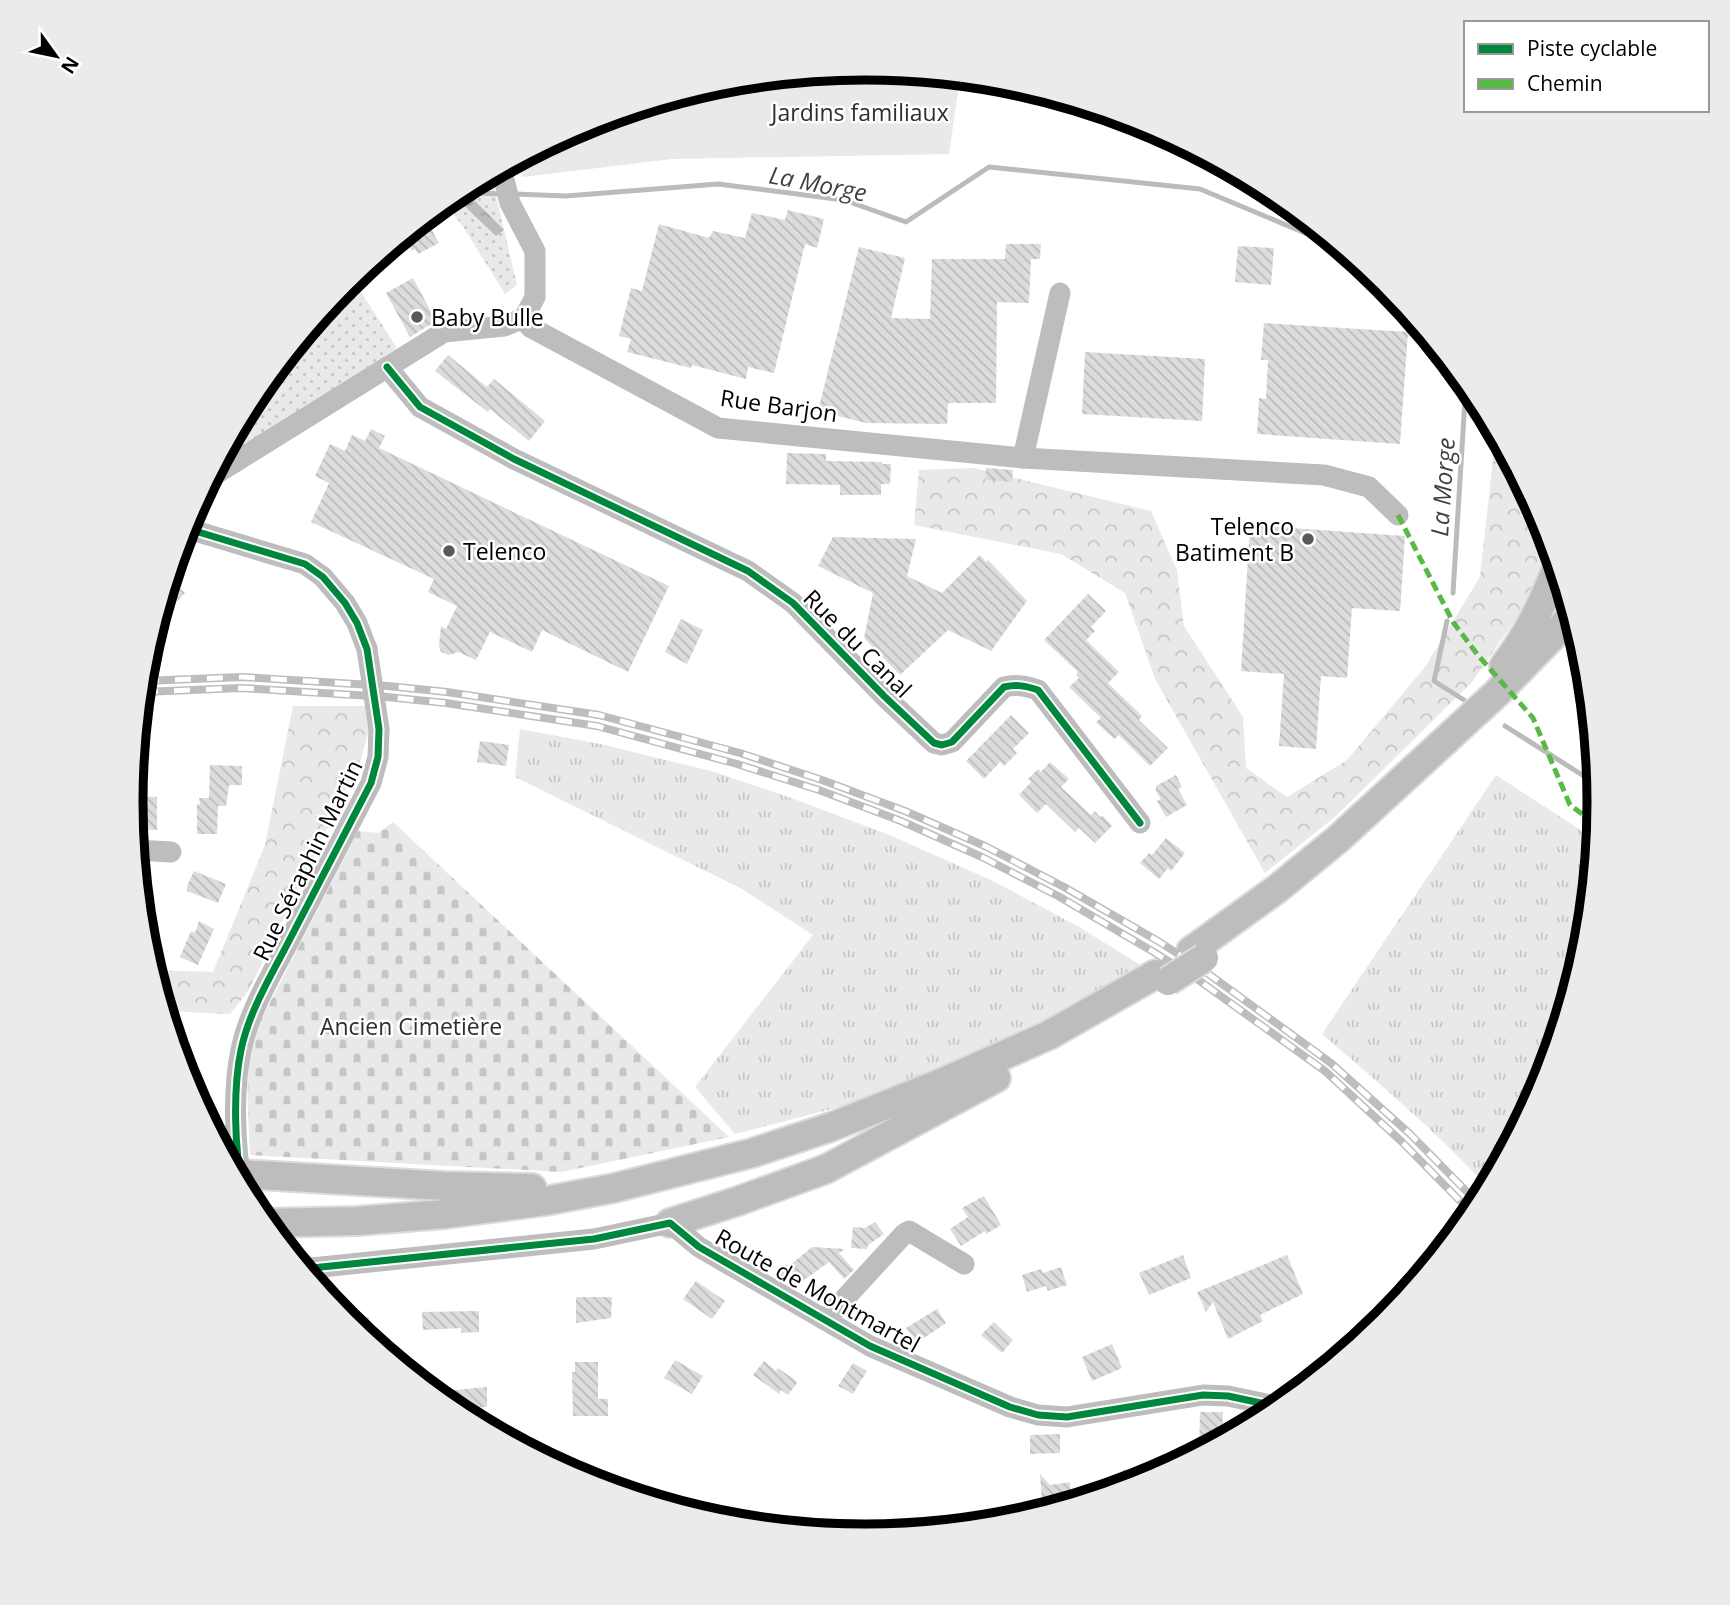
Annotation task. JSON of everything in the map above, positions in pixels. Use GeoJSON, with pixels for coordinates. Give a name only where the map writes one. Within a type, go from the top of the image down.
{"type":"FeatureCollection","features":[{"type":"Feature","properties":{"kind":"main road"},"geometry":{"type":"LineString","coordinates":[[1422,761],[1490,686],[1522,643],[1552,580]]}},
{"type":"Feature","properties":{"kind":"main road"},"geometry":{"type":"LineString","coordinates":[[1198,954],[1339,839],[1497,692],[1564,624]]}},
{"type":"Feature","properties":{"kind":"main road"},"geometry":{"type":"LineString","coordinates":[[670,1223],[826,1169],[1055,1046],[1284,899],[1346,848],[1568,640]]}},
{"type":"Feature","properties":{"kind":"main road"},"geometry":{"type":"LineString","coordinates":[[278,1223],[357,1221],[445,1214],[545,1201],[614,1188],[752,1153],[831,1127],[941,1083],[1049,1035],[1162,977]]}},
{"type":"Feature","properties":{"kind":"main road"},"geometry":{"type":"LineString","coordinates":[[287,1235],[358,1233],[447,1226],[547,1213],[667,1188],[756,1165],[835,1138],[946,1095],[1055,1046]]}},
{"type":"Feature","properties":{"kind":"main road"},"geometry":{"type":"LineString","coordinates":[[250,1179],[527,1189],[611,1180],[752,1153]]}},
{"type":"Feature","properties":{"kind":"street"},"geometry":{"type":"LineString","coordinates":[[225,468],[444,332],[504,326],[524,318],[535,297],[535,251],[506,185]]}},
{"type":"Feature","properties":{"kind":"street"},"geometry":{"type":"LineString","coordinates":[[1023,458],[1060,293]]}},
{"type":"Feature","properties":{"kind":"street","name":"Rue Barjon"},"geometry":{"type":"LineString","coordinates":[[524,318],[530,327],[718,428],[1023,458],[1324,475],[1368,487],[1398,515]]}},
{"type":"Feature","properties":{"kind":"street","name":"Rue du Canal"},"geometry":{"type":"LineString","coordinates":[[387,367],[420,407],[514,459],[748,571],[793,603],[934,743],[942,746],[952,742],[1004,687],[1027,686],[1038,690],[1140,823]]}},
{"type":"Feature","properties":{"kind":"street","name":"Rue Séraphin Martin"},"geometry":{"type":"LineString","coordinates":[[196,531],[304,564],[323,578],[345,603],[357,623],[367,649],[379,729],[378,757],[371,783],[256,1005],[241,1049],[236,1092],[238,1160]]}},
{"type":"Feature","properties":{"kind":"street"},"geometry":{"type":"LineString","coordinates":[[145,851],[171,852]]}},
{"type":"Feature","properties":{"kind":"street"},"geometry":{"type":"LineString","coordinates":[[313,1268],[594,1239],[670,1223]]}},
{"type":"Feature","properties":{"kind":"street","name":"Route de Montmartel"},"geometry":{"type":"LineString","coordinates":[[670,1223],[699,1247],[870,1346],[1010,1407],[1038,1415],[1067,1417],[1203,1395],[1228,1396],[1265,1404]]}},
{"type":"Feature","properties":{"kind":"street"},"geometry":{"type":"LineString","coordinates":[[825,1320],[909,1231],[964,1264]]}},
{"type":"Feature","properties":{"kind":"green space","name":"Jardins familiaux"},"geometry":{"type":"Polygon","coordinates":[[[865,80],[959,87],[949,154],[672,159],[523,177],[521,168],[589,135],[678,105],[724,94],[818,82],[865,80]]]}},
{"type":"Feature","properties":{"kind":"green space"},"geometry":{"type":"Polygon","coordinates":[[[493,184],[517,285],[505,294],[451,211],[493,184]]]}},
{"type":"Feature","properties":{"kind":"green space"},"geometry":{"type":"Polygon","coordinates":[[[358,288],[397,348],[230,459],[265,401],[292,363],[358,288]]]}},
{"type":"Feature","properties":{"kind":"green space"},"geometry":{"type":"Polygon","coordinates":[[[1494,449],[1513,483],[1545,559],[1539,586],[1472,682],[1336,816],[1265,873],[1155,679],[1125,593],[1061,554],[914,525],[919,470],[974,468],[1151,511],[1177,570],[1184,626],[1243,717],[1246,768],[1287,797],[1347,760],[1425,667],[1480,577],[1494,449]]]}},
{"type":"Feature","properties":{"kind":"green space"},"geometry":{"type":"Polygon","coordinates":[[[293,706],[366,706],[370,726],[361,759],[249,990],[230,1014],[174,1011],[164,970],[213,972],[265,845],[293,706]]]}},
{"type":"Feature","properties":{"kind":"green space"},"geometry":{"type":"Polygon","coordinates":[[[520,729],[600,744],[711,771],[887,834],[993,881],[1079,927],[1147,969],[1080,1005],[902,1091],[735,1134],[695,1087],[813,935],[742,889],[515,777],[520,729]]]}},
{"type":"Feature","properties":{"kind":"green space"},"geometry":{"type":"Polygon","coordinates":[[[1496,775],[1586,833],[1581,897],[1573,943],[1549,1035],[1513,1122],[1480,1179],[1428,1127],[1322,1034],[1496,775]]]}},
{"type":"Feature","properties":{"kind":"green space","name":"Ancien Cimetière"},"geometry":{"type":"Polygon","coordinates":[[[393,822],[729,1137],[561,1172],[250,1155],[249,1066],[260,1022],[358,831],[378,833],[393,822]]]}},
{"type":"Feature","properties":{"kind":"water"},"geometry":{"type":"Polygon","coordinates":[[[471,197],[504,230],[496,236],[462,204],[471,197]]]}},
{"type":"Feature","properties":{"kind":"building"},"geometry":{"type":"Polygon","coordinates":[[[788,210],[824,219],[817,248],[805,244],[774,373],[748,367],[746,379],[627,352],[631,339],[619,336],[631,288],[642,291],[659,224],[709,238],[713,231],[745,238],[752,213],[785,220],[788,210]]]}},
{"type":"Feature","properties":{"kind":"building"},"geometry":{"type":"Polygon","coordinates":[[[430,227],[439,243],[418,254],[415,249],[412,251],[408,244],[430,227]]]}},
{"type":"Feature","properties":{"kind":"building"},"geometry":{"type":"Polygon","coordinates":[[[1006,244],[1041,244],[1040,259],[1031,259],[1029,303],[997,302],[996,403],[948,403],[947,424],[866,423],[818,411],[859,247],[905,258],[891,318],[930,319],[932,259],[1005,259],[1006,244]]]}},
{"type":"Feature","properties":{"kind":"building"},"geometry":{"type":"Polygon","coordinates":[[[1238,246],[1274,248],[1271,285],[1235,282],[1238,246]]]}},
{"type":"Feature","properties":{"kind":"building"},"geometry":{"type":"Polygon","coordinates":[[[413,278],[436,321],[410,337],[386,293],[413,278]]]}},
{"type":"Feature","properties":{"kind":"building"},"geometry":{"type":"Polygon","coordinates":[[[1264,323],[1408,332],[1400,444],[1257,434],[1259,398],[1266,399],[1268,360],[1261,360],[1264,323]]]}},
{"type":"Feature","properties":{"kind":"building"},"geometry":{"type":"Polygon","coordinates":[[[1085,352],[1205,359],[1202,421],[1082,414],[1085,352]]]}},
{"type":"Feature","properties":{"kind":"building"},"geometry":{"type":"Polygon","coordinates":[[[448,355],[487,387],[494,379],[545,421],[529,441],[490,409],[488,412],[435,371],[448,355]]]}},
{"type":"Feature","properties":{"kind":"building"},"geometry":{"type":"Polygon","coordinates":[[[371,429],[385,436],[379,448],[669,586],[628,672],[542,630],[532,652],[490,632],[476,660],[458,652],[449,655],[441,652],[441,626],[446,629],[457,606],[428,592],[434,579],[311,522],[329,483],[315,476],[330,444],[345,451],[352,435],[365,441],[371,429]]]}},
{"type":"Feature","properties":{"kind":"building"},"geometry":{"type":"Polygon","coordinates":[[[787,453],[826,454],[826,461],[891,464],[890,484],[881,484],[881,495],[840,495],[840,485],[786,484],[787,453]]]}},
{"type":"Feature","properties":{"kind":"building"},"geometry":{"type":"Polygon","coordinates":[[[986,468],[1013,470],[1012,482],[985,480],[986,468]]]}},
{"type":"Feature","properties":{"kind":"building"},"geometry":{"type":"Polygon","coordinates":[[[1250,525],[1405,536],[1400,611],[1352,608],[1347,678],[1321,676],[1316,749],[1279,746],[1284,674],[1241,671],[1250,525]]]}},
{"type":"Feature","properties":{"kind":"building"},"geometry":{"type":"Polygon","coordinates":[[[833,537],[916,539],[907,576],[942,593],[980,555],[1027,601],[991,651],[948,630],[900,675],[864,638],[873,593],[818,566],[833,537]]]}},
{"type":"Feature","properties":{"kind":"building"},"geometry":{"type":"Polygon","coordinates":[[[177,586],[185,593],[170,607],[177,586]]]}},
{"type":"Feature","properties":{"kind":"building"},"geometry":{"type":"Polygon","coordinates":[[[1088,594],[1106,611],[1091,627],[1095,631],[1086,640],[1119,672],[1108,683],[1142,716],[1139,720],[1168,748],[1150,766],[1119,735],[1114,739],[1096,722],[1101,718],[1069,687],[1079,678],[1076,675],[1078,672],[1044,640],[1088,594]]]}},
{"type":"Feature","properties":{"kind":"building"},"geometry":{"type":"Polygon","coordinates":[[[681,619],[703,630],[687,664],[665,652],[681,619]]]}},
{"type":"Feature","properties":{"kind":"building"},"geometry":{"type":"Polygon","coordinates":[[[1011,715],[1029,733],[1013,749],[1017,753],[1004,766],[1000,762],[984,779],[966,761],[1011,715]]]}},
{"type":"Feature","properties":{"kind":"building"},"geometry":{"type":"Polygon","coordinates":[[[480,741],[509,745],[506,766],[477,762],[480,741]]]}},
{"type":"Feature","properties":{"kind":"building"},"geometry":{"type":"Polygon","coordinates":[[[1050,762],[1069,779],[1061,787],[1091,815],[1095,811],[1112,826],[1095,843],[1079,828],[1075,832],[1046,804],[1037,813],[1019,795],[1031,782],[1028,779],[1038,769],[1041,772],[1050,762]]]}},
{"type":"Feature","properties":{"kind":"building"},"geometry":{"type":"Polygon","coordinates":[[[210,765],[242,766],[242,785],[229,785],[226,806],[218,806],[217,834],[197,834],[197,804],[200,805],[199,798],[209,798],[210,765]]]}},
{"type":"Feature","properties":{"kind":"building"},"geometry":{"type":"Polygon","coordinates":[[[1176,775],[1182,787],[1178,789],[1187,805],[1166,817],[1157,801],[1161,799],[1156,786],[1176,775]]]}},
{"type":"Feature","properties":{"kind":"building"},"geometry":{"type":"Polygon","coordinates":[[[143,796],[157,797],[157,830],[144,829],[143,796]]]}},
{"type":"Feature","properties":{"kind":"building"},"geometry":{"type":"Polygon","coordinates":[[[1166,838],[1185,853],[1171,871],[1168,868],[1159,879],[1140,863],[1149,853],[1152,855],[1166,838]]]}},
{"type":"Feature","properties":{"kind":"building"},"geometry":{"type":"Polygon","coordinates":[[[194,871],[226,884],[218,903],[187,891],[194,871]]]}},
{"type":"Feature","properties":{"kind":"building"},"geometry":{"type":"Polygon","coordinates":[[[199,921],[214,929],[198,965],[180,957],[191,931],[195,933],[199,921]]]}},
{"type":"Feature","properties":{"kind":"building"},"geometry":{"type":"Polygon","coordinates":[[[984,1196],[1001,1225],[986,1234],[985,1231],[961,1246],[950,1229],[968,1217],[962,1208],[984,1196]]]}},
{"type":"Feature","properties":{"kind":"building"},"geometry":{"type":"Polygon","coordinates":[[[875,1222],[884,1234],[868,1245],[867,1249],[851,1248],[853,1227],[865,1228],[875,1222]]]}},
{"type":"Feature","properties":{"kind":"building"},"geometry":{"type":"Polygon","coordinates":[[[812,1247],[845,1249],[839,1253],[854,1270],[844,1279],[829,1262],[800,1283],[794,1279],[779,1277],[781,1265],[790,1265],[812,1247]]]}},
{"type":"Feature","properties":{"kind":"building"},"geometry":{"type":"Polygon","coordinates":[[[1183,1255],[1191,1278],[1149,1295],[1139,1273],[1183,1255]]]}},
{"type":"Feature","properties":{"kind":"building"},"geometry":{"type":"Polygon","coordinates":[[[1287,1255],[1303,1294],[1260,1315],[1263,1321],[1228,1339],[1213,1302],[1206,1312],[1197,1292],[1287,1255]]]}},
{"type":"Feature","properties":{"kind":"building"},"geometry":{"type":"Polygon","coordinates":[[[1061,1267],[1067,1285],[1048,1291],[1046,1286],[1027,1292],[1022,1275],[1041,1269],[1043,1273],[1061,1267]]]}},
{"type":"Feature","properties":{"kind":"building"},"geometry":{"type":"Polygon","coordinates":[[[696,1281],[725,1301],[712,1319],[683,1299],[696,1281]]]}},
{"type":"Feature","properties":{"kind":"building"},"geometry":{"type":"Polygon","coordinates":[[[576,1297],[612,1297],[611,1318],[576,1323],[576,1297]]]}},
{"type":"Feature","properties":{"kind":"building"},"geometry":{"type":"Polygon","coordinates":[[[937,1309],[946,1323],[917,1343],[906,1328],[937,1309]]]}},
{"type":"Feature","properties":{"kind":"building"},"geometry":{"type":"Polygon","coordinates":[[[479,1311],[479,1332],[461,1333],[461,1328],[423,1330],[422,1312],[479,1311]]]}},
{"type":"Feature","properties":{"kind":"building"},"geometry":{"type":"Polygon","coordinates":[[[359,1317],[369,1317],[369,1327],[359,1317]]]}},
{"type":"Feature","properties":{"kind":"building"},"geometry":{"type":"Polygon","coordinates":[[[994,1322],[1013,1340],[1002,1353],[981,1335],[994,1322]]]}},
{"type":"Feature","properties":{"kind":"building"},"geometry":{"type":"Polygon","coordinates":[[[1112,1344],[1122,1368],[1092,1381],[1082,1357],[1112,1344]]]}},
{"type":"Feature","properties":{"kind":"building"},"geometry":{"type":"Polygon","coordinates":[[[675,1360],[703,1376],[692,1394],[664,1378],[675,1360]]]}},
{"type":"Feature","properties":{"kind":"building"},"geometry":{"type":"Polygon","coordinates":[[[764,1361],[776,1371],[778,1368],[795,1380],[797,1383],[788,1395],[781,1390],[779,1394],[753,1375],[764,1361]]]}},
{"type":"Feature","properties":{"kind":"building"},"geometry":{"type":"Polygon","coordinates":[[[575,1362],[598,1362],[598,1399],[608,1399],[608,1416],[573,1416],[572,1372],[575,1372],[575,1362]]]}},
{"type":"Feature","properties":{"kind":"building"},"geometry":{"type":"Polygon","coordinates":[[[853,1363],[867,1371],[853,1394],[838,1386],[853,1363]]]}},
{"type":"Feature","properties":{"kind":"building"},"geometry":{"type":"Polygon","coordinates":[[[487,1387],[487,1407],[471,1407],[447,1391],[487,1387]]]}},
{"type":"Feature","properties":{"kind":"building"},"geometry":{"type":"Polygon","coordinates":[[[1200,1412],[1223,1412],[1222,1430],[1199,1442],[1200,1412]]]}},
{"type":"Feature","properties":{"kind":"building"},"geometry":{"type":"Polygon","coordinates":[[[1060,1434],[1060,1453],[1030,1454],[1030,1435],[1060,1434]]]}},
{"type":"Feature","properties":{"kind":"building"},"geometry":{"type":"Polygon","coordinates":[[[1125,1469],[1129,1474],[1109,1482],[1125,1469]]]}},
{"type":"Feature","properties":{"kind":"building"},"geometry":{"type":"Polygon","coordinates":[[[1040,1474],[1050,1485],[1070,1482],[1071,1494],[1042,1502],[1040,1474]]]}},
{"type":"Feature","properties":{"kind":"waterway","name":"La Morge"},"geometry":{"type":"LineString","coordinates":[[514,194],[566,196],[718,184],[844,200],[906,222],[989,167],[1200,189],[1312,236]]}},
{"type":"Feature","properties":{"kind":"waterway","name":"La Morge"},"geometry":{"type":"LineString","coordinates":[[480,192],[501,194]]}},
{"type":"Feature","properties":{"kind":"waterway","name":"La Morge"},"geometry":{"type":"LineString","coordinates":[[1453,593],[1465,401]]}},
{"type":"Feature","properties":{"kind":"waterway","name":"La Morge"},"geometry":{"type":"LineString","coordinates":[[1447,621],[1434,681],[1464,700]]}},
{"type":"Feature","properties":{"kind":"waterway","name":"La Morge"},"geometry":{"type":"LineString","coordinates":[[1505,726],[1586,777]]}},
{"type":"Feature","properties":{"kind":"railway"},"geometry":{"type":"LineString","coordinates":[[154,681],[242,677],[388,686],[599,715],[740,753],[905,811],[987,847],[1064,887],[1203,970],[1331,1063],[1410,1134],[1470,1195]]}},
{"type":"Feature","properties":{"kind":"railway"},"geometry":{"type":"LineString","coordinates":[[152,692],[242,688],[387,697],[446,703],[597,726],[737,764],[819,790],[901,821],[982,857],[1058,896],[1197,979],[1325,1071],[1402,1142],[1464,1205]]}},
{"type":"Feature","properties":{"kind":"marked path"},"geometry":{"type":"LineString","coordinates":[[1398,515],[1453,622],[1533,718],[1570,805],[1586,817]]}},
{"type":"Feature","properties":{"kind":"cycle path"},"geometry":{"type":"LineString","coordinates":[[387,367],[420,407],[514,459],[748,571],[793,603],[934,743],[942,745],[952,742],[1004,687],[1021,686],[1038,690],[1140,823]]}},
{"type":"Feature","properties":{"kind":"cycle path"},"geometry":{"type":"LineString","coordinates":[[196,531],[305,564],[323,577],[345,603],[357,623],[367,649],[379,729],[378,757],[371,783],[249,1021],[238,1065],[236,1138],[239,1161]]}},
{"type":"Feature","properties":{"kind":"cycle path"},"geometry":{"type":"LineString","coordinates":[[313,1268],[594,1239],[670,1223],[699,1247],[870,1346],[1010,1407],[1038,1415],[1067,1417],[1203,1395],[1228,1396],[1265,1404]]}},
{"type":"Feature","properties":{"kind":"place","name":"Baby Bulle"},"geometry":{"type":"Point","coordinates":[417,317]}},
{"type":"Feature","properties":{"kind":"place","name":"Telenco Batiment B"},"geometry":{"type":"Point","coordinates":[1308,539]}},
{"type":"Feature","properties":{"kind":"place","name":"Telenco"},"geometry":{"type":"Point","coordinates":[449,551]}}]}
